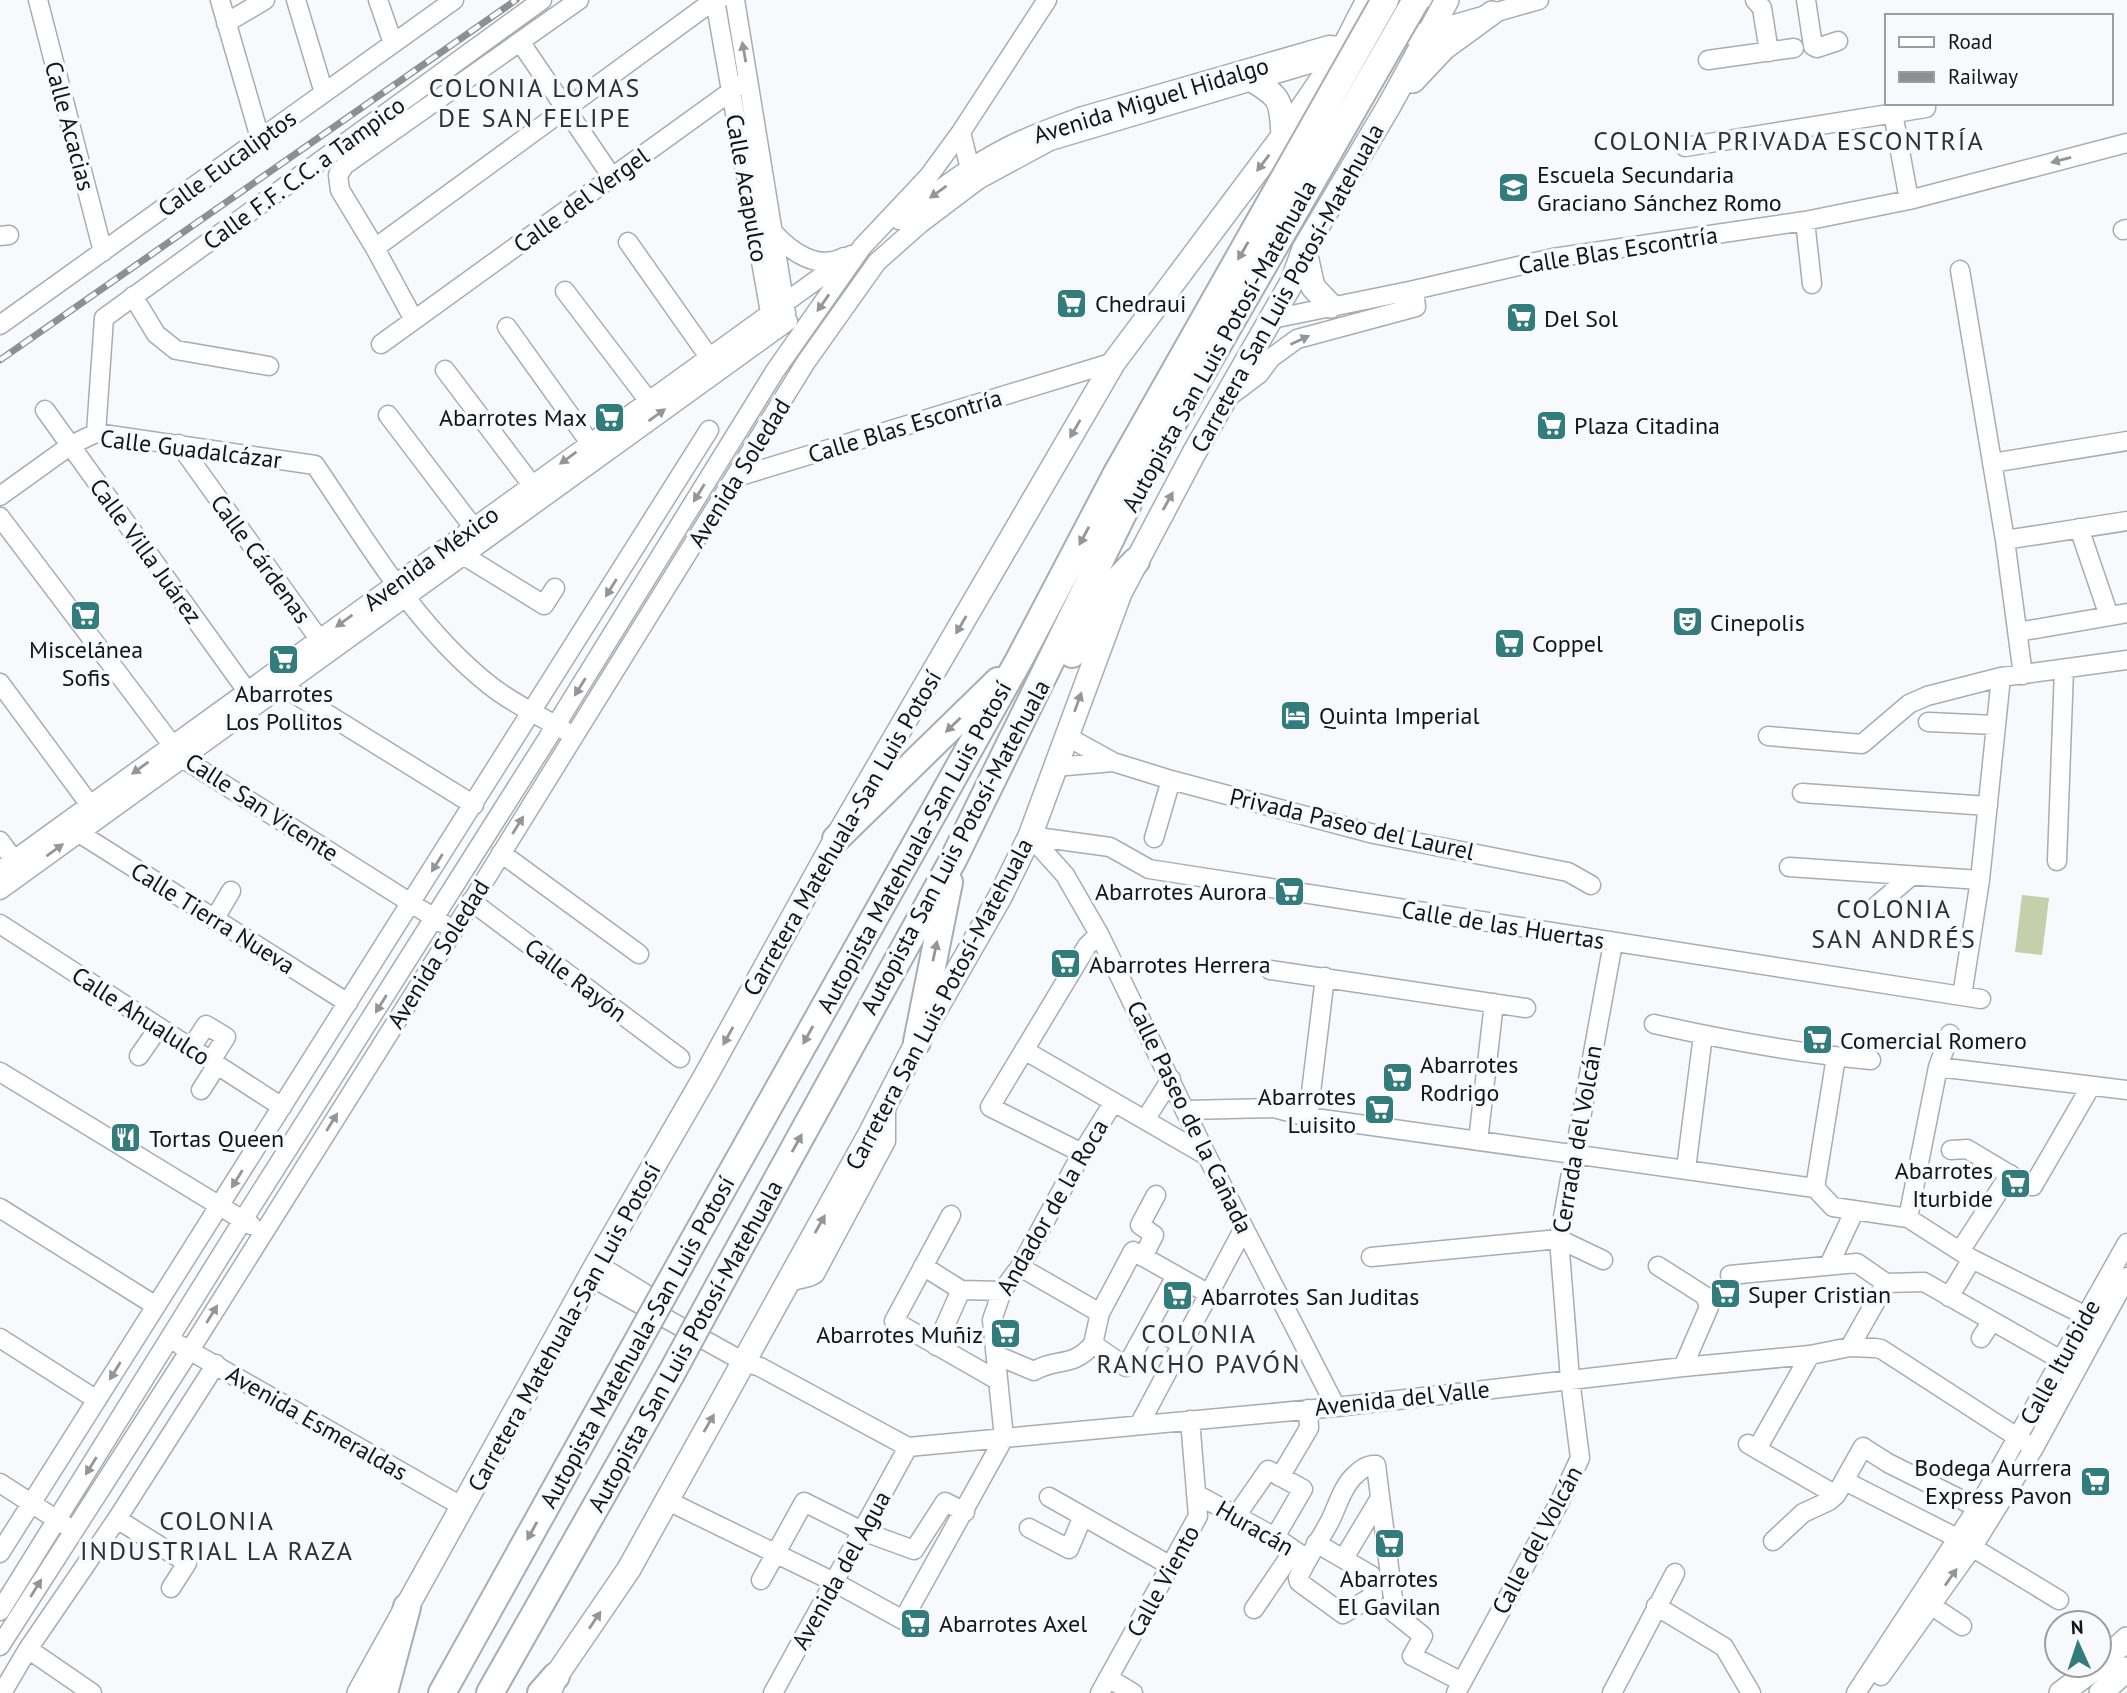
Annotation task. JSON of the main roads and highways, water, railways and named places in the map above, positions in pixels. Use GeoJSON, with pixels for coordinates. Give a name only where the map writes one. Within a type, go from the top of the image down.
{"type":"FeatureCollection","features":[{"type":"Feature","properties":{"kind":"highway","name":"Autopista Matehuala-San Luis Potosí"},"geometry":{"type":"LineString","coordinates":[[442,1693],[1019,660],[1126,481],[1385,0]]}},
{"type":"Feature","properties":{"kind":"highway","name":"Autopista San Luis Potosí-Matehuala"},"geometry":{"type":"LineString","coordinates":[[490,1693],[671,1374],[954,858],[989,790],[1126,481],[1416,0]]}},
{"type":"Feature","properties":{"kind":"highway"},"geometry":{"type":"LineString","coordinates":[[989,790],[1115,583],[1136,561]]}},
{"type":"Feature","properties":{"kind":"highway"},"geometry":{"type":"LineString","coordinates":[[836,839],[1019,660]]}},
{"type":"Feature","properties":{"kind":"highway"},"geometry":{"type":"LineString","coordinates":[[917,1042],[954,858]]}},
{"type":"Feature","properties":{"kind":"highway"},"geometry":{"type":"LineString","coordinates":[[384,1693],[407,1607]]}},
{"type":"Feature","properties":{"kind":"main road","name":"Carretera San Luis Potosí-Matehuala"},"geometry":{"type":"LineString","coordinates":[[549,1687],[629,1569],[666,1500],[750,1362],[788,1282],[917,1042],[1000,897],[1030,836],[1115,605],[1136,561],[1292,282],[1304,249],[1447,0]]}},
{"type":"Feature","properties":{"kind":"main road"},"geometry":{"type":"LineString","coordinates":[[1364,9],[1362,32],[1372,41]]}},
{"type":"Feature","properties":{"kind":"main road","name":"Carretera Matehuala-San Luis Potosí"},"geometry":{"type":"LineString","coordinates":[[359,1693],[836,839],[1114,362],[1283,136],[1344,47],[1364,9]]}},
{"type":"Feature","properties":{"kind":"main road"},"geometry":{"type":"LineString","coordinates":[[1388,106],[1444,48],[1492,13]]}},
{"type":"Feature","properties":{"kind":"main road"},"geometry":{"type":"LineString","coordinates":[[1344,47],[1376,60],[1385,75],[1388,106]]}},
{"type":"Feature","properties":{"kind":"main road"},"geometry":{"type":"LineString","coordinates":[[1252,80],[1272,92],[1278,100],[1282,110],[1283,136]]}},
{"type":"Feature","properties":{"kind":"main road"},"geometry":{"type":"LineString","coordinates":[[1301,109],[1324,99],[1338,97],[1353,100],[1365,110],[1368,118],[1343,163],[1324,215]]}},
{"type":"Feature","properties":{"kind":"main road"},"geometry":{"type":"LineString","coordinates":[[1304,249],[1313,287],[1331,306]]}},
{"type":"Feature","properties":{"kind":"main road"},"geometry":{"type":"LineString","coordinates":[[2113,1652],[2127,1639]]}},
{"type":"Feature","properties":{"kind":"main road"},"geometry":{"type":"LineString","coordinates":[[2101,1693],[2127,1669]]}},
{"type":"Feature","properties":{"kind":"main road"},"geometry":{"type":"LineString","coordinates":[[2061,1693],[2080,1679]]}},
{"type":"Feature","properties":{"kind":"railway"},"geometry":{"type":"LineString","coordinates":[[0,360],[516,0]]}},
{"type":"Feature","properties":{"kind":"place","name":"Escuela Secundaria Graciano Sánchez Romo"},"geometry":{"type":"Point","coordinates":[1514,188]}},
{"type":"Feature","properties":{"kind":"place","name":"Chedraui"},"geometry":{"type":"Point","coordinates":[1072,303]}},
{"type":"Feature","properties":{"kind":"place","name":"Del Sol"},"geometry":{"type":"Point","coordinates":[1521,318]}},
{"type":"Feature","properties":{"kind":"place","name":"Abarrotes Max"},"geometry":{"type":"Point","coordinates":[610,417]}},
{"type":"Feature","properties":{"kind":"place","name":"Plaza Citadina"},"geometry":{"type":"Point","coordinates":[1551,425]}},
{"type":"Feature","properties":{"kind":"place","name":"Miscelánea Sofis"},"geometry":{"type":"Point","coordinates":[86,615]}},
{"type":"Feature","properties":{"kind":"place","name":"Cinepolis"},"geometry":{"type":"Point","coordinates":[1687,622]}},
{"type":"Feature","properties":{"kind":"place","name":"Coppel"},"geometry":{"type":"Point","coordinates":[1509,643]}},
{"type":"Feature","properties":{"kind":"place","name":"Abarrotes Los Pollitos"},"geometry":{"type":"Point","coordinates":[284,659]}},
{"type":"Feature","properties":{"kind":"place","name":"Quinta Imperial"},"geometry":{"type":"Point","coordinates":[1296,715]}},
{"type":"Feature","properties":{"kind":"place","name":"Abarrotes Aurora"},"geometry":{"type":"Point","coordinates":[1290,891]}},
{"type":"Feature","properties":{"kind":"place","name":"Abarrotes Herrera"},"geometry":{"type":"Point","coordinates":[1066,964]}},
{"type":"Feature","properties":{"kind":"place","name":"Comercial Romero"},"geometry":{"type":"Point","coordinates":[1817,1040]}},
{"type":"Feature","properties":{"kind":"place","name":"Abarrotes Rodrigo"},"geometry":{"type":"Point","coordinates":[1397,1078]}},
{"type":"Feature","properties":{"kind":"place","name":"Abarrotes Luisito"},"geometry":{"type":"Point","coordinates":[1379,1110]}},
{"type":"Feature","properties":{"kind":"place","name":"Tortas Queen"},"geometry":{"type":"Point","coordinates":[126,1138]}},
{"type":"Feature","properties":{"kind":"place","name":"Abarrotes Iturbide"},"geometry":{"type":"Point","coordinates":[2016,1184]}},
{"type":"Feature","properties":{"kind":"place","name":"Super Cristian"},"geometry":{"type":"Point","coordinates":[1725,1294]}},
{"type":"Feature","properties":{"kind":"place","name":"Abarrotes San Juditas"},"geometry":{"type":"Point","coordinates":[1178,1296]}},
{"type":"Feature","properties":{"kind":"place","name":"Abarrotes Muñiz"},"geometry":{"type":"Point","coordinates":[1006,1334]}},
{"type":"Feature","properties":{"kind":"place","name":"Bodega Aurrera Express Pavon"},"geometry":{"type":"Point","coordinates":[2095,1481]}},
{"type":"Feature","properties":{"kind":"place","name":"Abarrotes El Gavilan"},"geometry":{"type":"Point","coordinates":[1389,1544]}},
{"type":"Feature","properties":{"kind":"place","name":"Abarrotes Axel"},"geometry":{"type":"Point","coordinates":[916,1623]}},
{"type":"Feature","properties":{"kind":"district","name":"COLONIA LOMAS DE SAN FELIPE"},"geometry":{"type":"Point","coordinates":[535,102]}},
{"type":"Feature","properties":{"kind":"district","name":"COLONIA PRIVADA ESCONTRÍA"},"geometry":{"type":"Point","coordinates":[1789,140]}},
{"type":"Feature","properties":{"kind":"district","name":"COLONIA SAN ANDRÉS"},"geometry":{"type":"Point","coordinates":[1894,923]}},
{"type":"Feature","properties":{"kind":"district","name":"COLONIA RANCHO PAVÓN"},"geometry":{"type":"Point","coordinates":[1199,1348]}},
{"type":"Feature","properties":{"kind":"district","name":"COLONIA INDUSTRIAL LA RAZA"},"geometry":{"type":"Point","coordinates":[217,1535]}}]}
